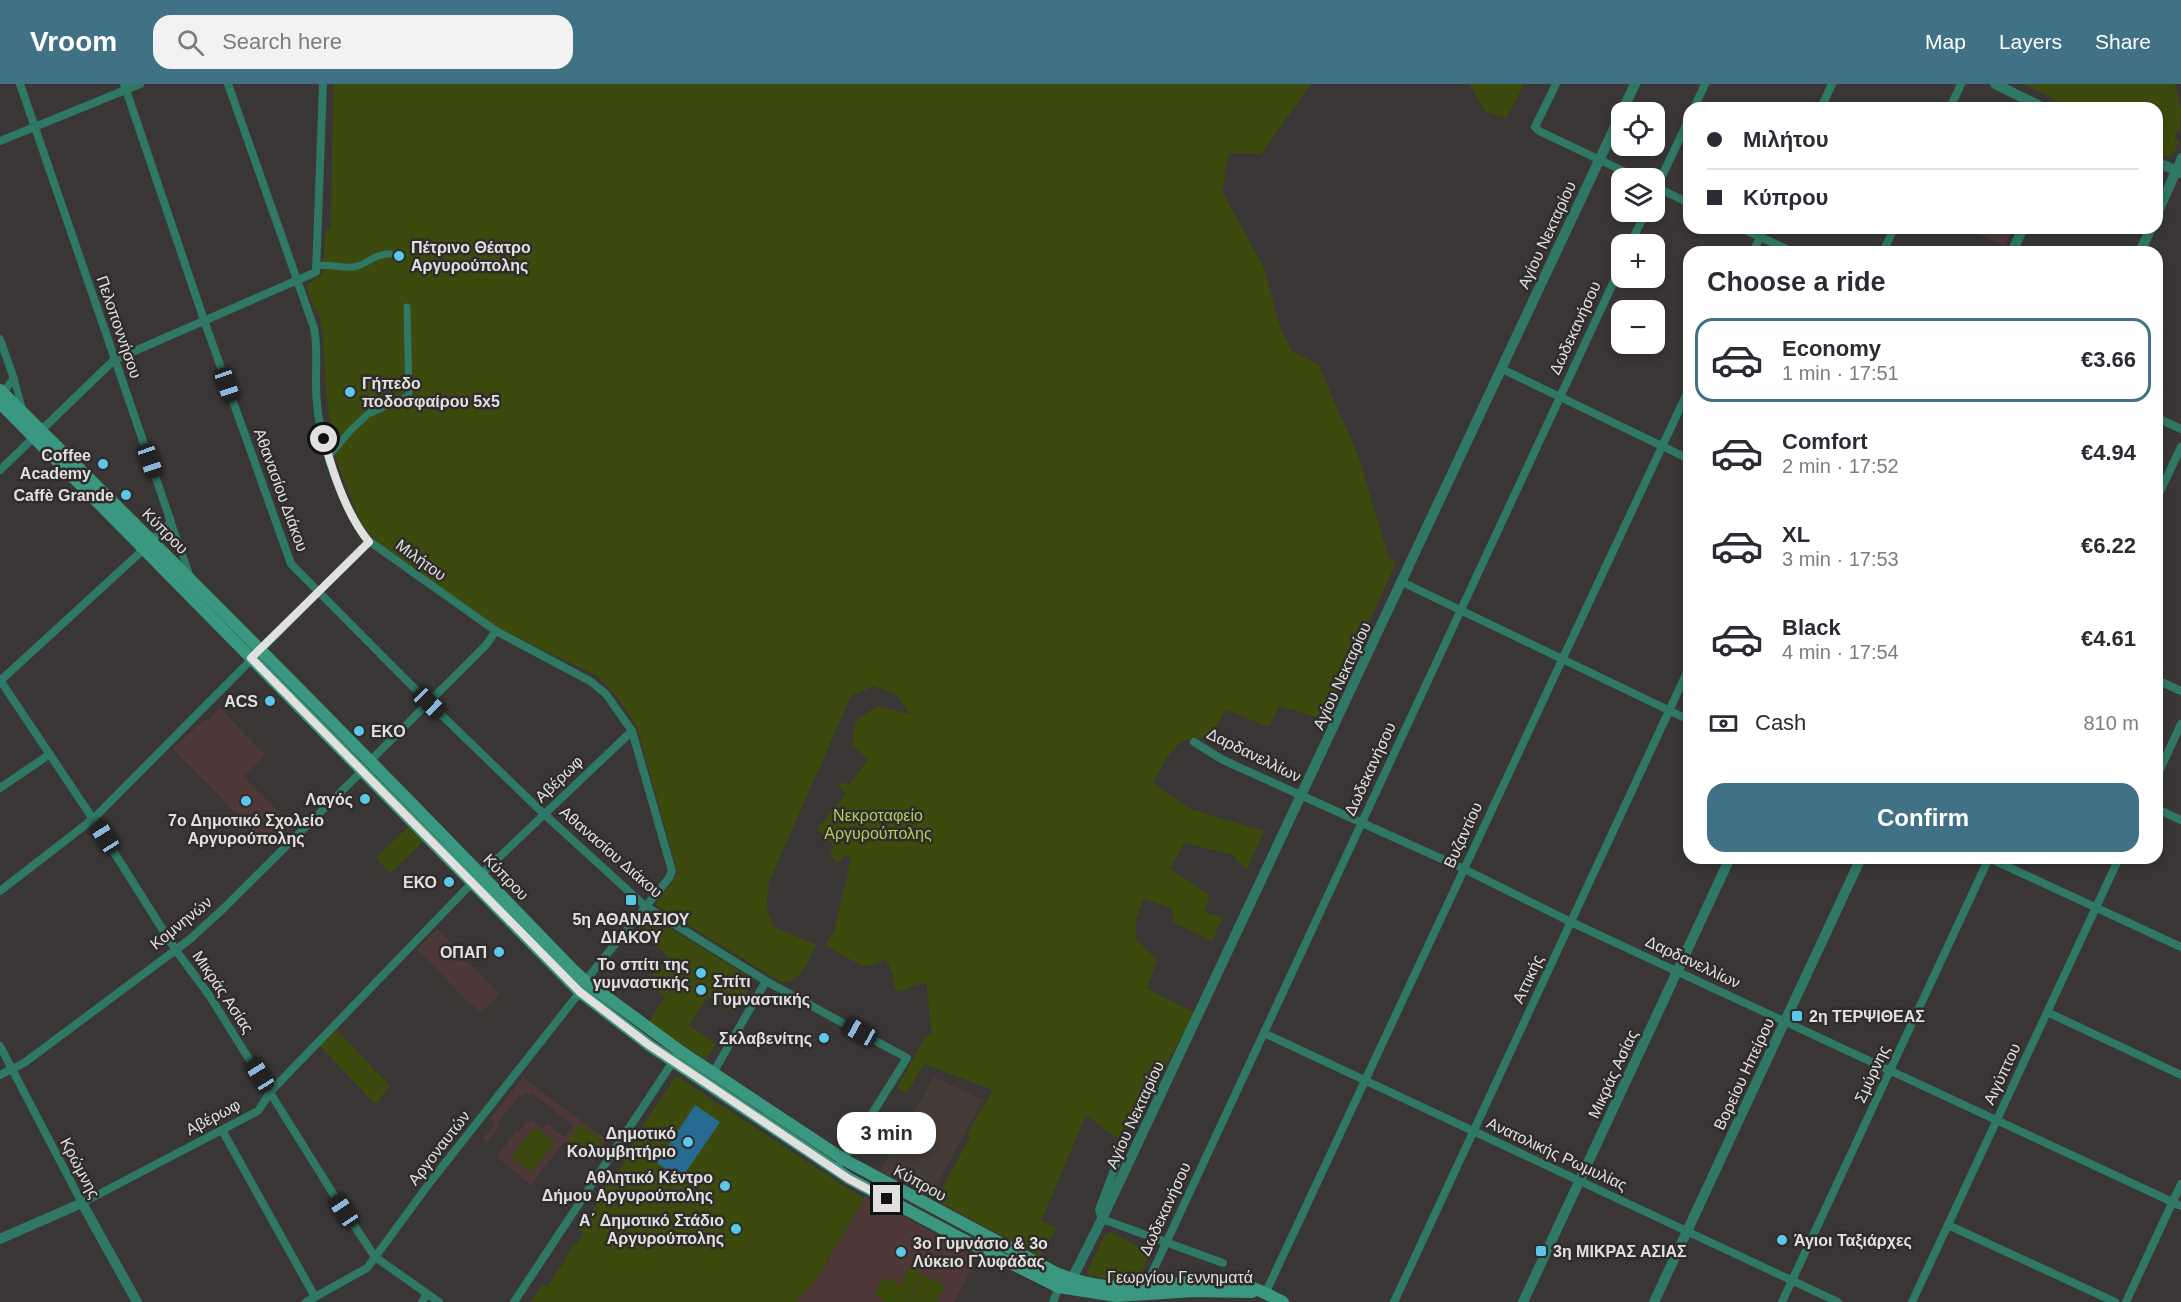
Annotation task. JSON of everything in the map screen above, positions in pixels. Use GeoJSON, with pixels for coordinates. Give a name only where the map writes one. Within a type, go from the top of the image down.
{"type":"FeatureCollection","features":[{"type":"Feature","properties":{"kind":"main road","name":"Κύπρου"},"geometry":{"type":"LineString","coordinates":[[1,396],[255,654],[370,761],[480,874],[582,987]]}},
{"type":"Feature","properties":{"kind":"main road","name":"Κύπρου"},"geometry":{"type":"LineString","coordinates":[[1,396],[24,415],[37,434]]}},
{"type":"Feature","properties":{"kind":"main road","name":"Κύπρου"},"geometry":{"type":"LineString","coordinates":[[148,545],[191,580],[362,771],[471,884],[582,987],[836,1171],[960,1238],[1059,1287]]}},
{"type":"Feature","properties":{"kind":"main road","name":"Κύπρου"},"geometry":{"type":"LineString","coordinates":[[676,1056],[713,1073],[843,1159],[1038,1264],[1072,1279]]}},
{"type":"Feature","properties":{"kind":"main road","name":"Γεωργίου Γεννηματά"},"geometry":{"type":"LineString","coordinates":[[1072,1279],[1110,1287],[1203,1281],[1248,1286],[1266,1298]]}},
{"type":"Feature","properties":{"kind":"main road","name":"Γεωργίου Γεννηματά"},"geometry":{"type":"LineString","coordinates":[[1059,1287],[1116,1296],[1188,1292],[1225,1293],[1283,1302]]}},
{"type":"Feature","properties":{"kind":"main road"},"geometry":{"type":"LineString","coordinates":[[1225,1293],[1241,1302]]}},
{"type":"Feature","properties":{"kind":"street","name":"Πελοποννήσου"},"geometry":{"type":"LineString","coordinates":[[20,84],[191,580]]}},
{"type":"Feature","properties":{"kind":"street"},"geometry":{"type":"LineString","coordinates":[[0,141],[125,87],[140,84]]}},
{"type":"Feature","properties":{"kind":"street","name":"Μιλήτου"},"geometry":{"type":"LineString","coordinates":[[228,84],[316,339],[318,416],[328,456],[353,517],[369,542],[496,631],[598,686],[612,701],[632,731],[672,871],[669,878],[645,906]]}},
{"type":"Feature","properties":{"kind":"street"},"geometry":{"type":"LineString","coordinates":[[0,470],[114,360],[316,272],[323,84]]}},
{"type":"Feature","properties":{"kind":"street"},"geometry":{"type":"LineString","coordinates":[[1556,84],[1535,127],[1539,131],[1617,168]]}},
{"type":"Feature","properties":{"kind":"street","name":"Αγίου Νεκταρίου"},"geometry":{"type":"LineString","coordinates":[[1072,1279],[1635,84]]}},
{"type":"Feature","properties":{"kind":"street"},"geometry":{"type":"LineString","coordinates":[[1697,102],[1705,84]]}},
{"type":"Feature","properties":{"kind":"street"},"geometry":{"type":"LineString","coordinates":[[1824,102],[1832,84]]}},
{"type":"Feature","properties":{"kind":"street"},"geometry":{"type":"LineString","coordinates":[[1953,102],[1961,84]]}},
{"type":"Feature","properties":{"kind":"street"},"geometry":{"type":"LineString","coordinates":[[1995,84],[2032,102]]}},
{"type":"Feature","properties":{"kind":"street","name":"Αθανασίου Διάκου"},"geometry":{"type":"LineString","coordinates":[[125,87],[288,559],[429,703],[544,814],[645,906],[766,981],[907,1058],[843,1159]]}},
{"type":"Feature","properties":{"kind":"street"},"geometry":{"type":"LineString","coordinates":[[1665,168],[1683,131]]}},
{"type":"Feature","properties":{"kind":"street"},"geometry":{"type":"LineString","coordinates":[[2163,203],[2179,172],[2181,157]]}},
{"type":"Feature","properties":{"kind":"street"},"geometry":{"type":"LineString","coordinates":[[2163,165],[2179,172]]}},
{"type":"Feature","properties":{"kind":"street"},"geometry":{"type":"LineString","coordinates":[[1665,193],[1683,201]]}},
{"type":"Feature","properties":{"kind":"street"},"geometry":{"type":"LineString","coordinates":[[1754,234],[1780,246]]}},
{"type":"Feature","properties":{"kind":"street"},"geometry":{"type":"LineString","coordinates":[[1756,246],[1761,234]]}},
{"type":"Feature","properties":{"kind":"street"},"geometry":{"type":"LineString","coordinates":[[317,266],[327,264],[353,267],[379,255],[390,254]]}},
{"type":"Feature","properties":{"kind":"street","name":"Δωδεκανήσου"},"geometry":{"type":"LineString","coordinates":[[1146,1286],[1611,287]]}},
{"type":"Feature","properties":{"kind":"street"},"geometry":{"type":"LineString","coordinates":[[328,456],[359,421],[372,412],[409,396],[407,307]]}},
{"type":"Feature","properties":{"kind":"street"},"geometry":{"type":"LineString","coordinates":[[0,339],[24,415]]}},
{"type":"Feature","properties":{"kind":"street"},"geometry":{"type":"LineString","coordinates":[[1502,369],[1683,456]]}},
{"type":"Feature","properties":{"kind":"street"},"geometry":{"type":"LineString","coordinates":[[1,396],[14,379]]}},
{"type":"Feature","properties":{"kind":"street"},"geometry":{"type":"LineString","coordinates":[[372,398],[372,412]]}},
{"type":"Feature","properties":{"kind":"street","name":"Βυζαντίου"},"geometry":{"type":"LineString","coordinates":[[1266,1298],[1683,402]]}},
{"type":"Feature","properties":{"kind":"street"},"geometry":{"type":"LineString","coordinates":[[2163,421],[2181,429]]}},
{"type":"Feature","properties":{"kind":"street"},"geometry":{"type":"LineString","coordinates":[[2163,485],[2181,447]]}},
{"type":"Feature","properties":{"kind":"street"},"geometry":{"type":"LineString","coordinates":[[0,680],[171,522]]}},
{"type":"Feature","properties":{"kind":"street"},"geometry":{"type":"LineString","coordinates":[[0,891],[93,819],[369,542]]}},
{"type":"Feature","properties":{"kind":"street"},"geometry":{"type":"LineString","coordinates":[[1402,582],[1683,717]]}},
{"type":"Feature","properties":{"kind":"street"},"geometry":{"type":"LineString","coordinates":[[370,761],[486,645],[496,631]]}},
{"type":"Feature","properties":{"kind":"street","name":"Μικράς Ασίας"},"geometry":{"type":"LineString","coordinates":[[0,680],[93,819],[175,949],[209,995],[375,1257],[424,1298],[439,1302]]}},
{"type":"Feature","properties":{"kind":"street","name":"Αττικής"},"geometry":{"type":"LineString","coordinates":[[1394,1302],[1683,681]]}},
{"type":"Feature","properties":{"kind":"street"},"geometry":{"type":"LineString","coordinates":[[2163,683],[2181,691]]}},
{"type":"Feature","properties":{"kind":"street"},"geometry":{"type":"LineString","coordinates":[[2163,763],[2181,724]]}},
{"type":"Feature","properties":{"kind":"street","name":"Αβέρωφ"},"geometry":{"type":"LineString","coordinates":[[0,1239],[82,1203],[258,1111],[271,1091],[480,874],[632,731]]}},
{"type":"Feature","properties":{"kind":"street","name":"Δαρδανελλίων"},"geometry":{"type":"LineString","coordinates":[[1194,742],[1223,760],[1464,869],[1677,972],[2177,1205]]}},
{"type":"Feature","properties":{"kind":"street"},"geometry":{"type":"LineString","coordinates":[[0,788],[50,754]]}},
{"type":"Feature","properties":{"kind":"street","name":"Κομνηνών"},"geometry":{"type":"LineString","coordinates":[[0,1075],[12,1070],[189,940],[362,771]]}},
{"type":"Feature","properties":{"kind":"street"},"geometry":{"type":"LineString","coordinates":[[2163,812],[2181,820]]}},
{"type":"Feature","properties":{"kind":"street","name":"Μικράς Ασίας"},"geometry":{"type":"LineString","coordinates":[[1523,1302],[1727,864]]}},
{"type":"Feature","properties":{"kind":"street","name":"Βορείου Ηπείρου"},"geometry":{"type":"LineString","coordinates":[[1654,1302],[1858,864]]}},
{"type":"Feature","properties":{"kind":"street","name":"Σμύρνης"},"geometry":{"type":"LineString","coordinates":[[1782,1302],[1986,864]]}},
{"type":"Feature","properties":{"kind":"street"},"geometry":{"type":"LineString","coordinates":[[2002,864],[2181,947]]}},
{"type":"Feature","properties":{"kind":"street","name":"Αιγύπτου"},"geometry":{"type":"LineString","coordinates":[[1912,1302],[2116,864]]}},
{"type":"Feature","properties":{"kind":"street","name":"Αργοναυτών"},"geometry":{"type":"LineString","coordinates":[[306,1302],[367,1268],[431,1181],[645,906]]}},
{"type":"Feature","properties":{"kind":"street"},"geometry":{"type":"LineString","coordinates":[[713,1073],[766,981]]}},
{"type":"Feature","properties":{"kind":"street"},"geometry":{"type":"LineString","coordinates":[[2047,1012],[2181,1075]]}},
{"type":"Feature","properties":{"kind":"street","name":"Ανατολικής Ρωμυλίας"},"geometry":{"type":"LineString","coordinates":[[1263,1033],[1838,1302]]}},
{"type":"Feature","properties":{"kind":"street","name":"Κρώμνης"},"geometry":{"type":"LineString","coordinates":[[0,1046],[137,1302]]}},
{"type":"Feature","properties":{"kind":"street"},"geometry":{"type":"LineString","coordinates":[[514,1302],[676,1056]]}},
{"type":"Feature","properties":{"kind":"street"},"geometry":{"type":"LineString","coordinates":[[222,1130],[315,1297]]}},
{"type":"Feature","properties":{"kind":"street"},"geometry":{"type":"LineString","coordinates":[[1102,1219],[1099,1210],[1124,1143]]}},
{"type":"Feature","properties":{"kind":"street"},"geometry":{"type":"LineString","coordinates":[[836,1171],[843,1159]]}},
{"type":"Feature","properties":{"kind":"street"},"geometry":{"type":"LineString","coordinates":[[2126,1302],[2177,1205],[2181,1184]]}},
{"type":"Feature","properties":{"kind":"street","name":"Γεωργίου Γεννηματά"},"geometry":{"type":"LineString","coordinates":[[1102,1219],[1223,1263]]}},
{"type":"Feature","properties":{"kind":"street"},"geometry":{"type":"LineString","coordinates":[[1948,1225],[2115,1302]]}},
{"type":"Feature","properties":{"kind":"street"},"geometry":{"type":"LineString","coordinates":[[1053,1302],[1059,1287],[1072,1279]]}},
{"type":"Feature","properties":{"kind":"shaded area"},"geometry":{"type":"Polygon","coordinates":[[[1979,234],[2010,234],[2004,246],[1979,234]]]}},
{"type":"Feature","properties":{"kind":"shaded area","name":"7ο Δημοτικό Σχολείο Αργυρούπολης"},"geometry":{"type":"Polygon","coordinates":[[[220,708],[265,755],[243,776],[293,826],[270,848],[173,749],[204,720],[209,720],[220,708]]]}},
{"type":"Feature","properties":{"kind":"shaded area"},"geometry":{"type":"Polygon","coordinates":[[[437,929],[500,995],[481,1012],[469,1003],[417,949],[437,929]]]}},
{"type":"Feature","properties":{"kind":"shaded area"},"geometry":{"type":"Polygon","coordinates":[[[934,1077],[983,1100],[930,1197],[880,1171],[934,1077]]]}},
{"type":"Feature","properties":{"kind":"shaded area"},"geometry":{"type":"Polygon","coordinates":[[[523,1078],[607,1140],[592,1162],[564,1142],[531,1185],[497,1157],[517,1130],[519,1132],[526,1122],[532,1120],[543,1129],[547,1124],[564,1137],[573,1125],[532,1093],[530,1096],[526,1093],[523,1096],[520,1095],[498,1122],[501,1125],[487,1142],[483,1139],[495,1123],[490,1118],[523,1078]]]}},
{"type":"Feature","properties":{"kind":"shaded area","name":"3ο Γυμνάσιο & 3ο Λύκειο Γλυφάδας"},"geometry":{"type":"Polygon","coordinates":[[[865,1196],[978,1257],[954,1302],[797,1302],[807,1289],[809,1290],[828,1262],[865,1196]]]}},
{"type":"Feature","properties":{"kind":"green space","name":"Νεκροταφείο Αργυρούπολης"},"geometry":{"type":"Polygon","coordinates":[[[333,84],[1311,84],[1261,154],[1229,153],[1222,191],[1264,268],[1280,327],[1292,351],[1318,364],[1358,455],[1389,558],[1396,563],[1325,720],[1279,706],[1269,727],[1226,710],[1208,739],[1187,740],[1173,750],[1153,783],[1190,809],[1264,831],[1247,870],[1231,854],[1184,843],[1170,869],[1210,895],[1204,912],[1223,917],[1212,941],[1173,922],[1172,908],[1143,899],[1136,920],[1136,939],[1157,960],[1147,989],[1196,1013],[1121,1141],[1086,1115],[1041,1221],[1056,1228],[1040,1257],[936,1200],[970,1137],[967,1134],[993,1090],[924,1064],[907,1093],[897,1088],[925,1037],[932,1035],[926,983],[912,986],[901,992],[896,989],[892,981],[895,980],[886,959],[864,967],[825,945],[834,932],[851,859],[845,855],[838,863],[829,853],[834,847],[817,829],[846,794],[839,787],[843,782],[849,785],[868,760],[853,745],[853,732],[857,719],[878,706],[910,714],[897,695],[874,686],[851,696],[769,882],[766,907],[774,927],[817,945],[799,975],[794,979],[781,982],[655,905],[678,873],[637,728],[618,698],[598,676],[499,629],[375,540],[361,524],[330,444],[334,443],[326,391],[321,324],[317,308],[314,309],[306,285],[322,275],[326,230],[331,229],[333,84]]]}},
{"type":"Feature","properties":{"kind":"green space"},"geometry":{"type":"Polygon","coordinates":[[[1469,84],[1524,84],[1507,118],[1486,112],[1469,84]]]}},
{"type":"Feature","properties":{"kind":"green space"},"geometry":{"type":"Polygon","coordinates":[[[2023,84],[2175,84],[2181,108],[2180,131],[2177,130],[2175,138],[2179,140],[2175,152],[2168,157],[2163,155],[2163,102],[2053,102],[2055,99],[2023,84]]]}},
{"type":"Feature","properties":{"kind":"green space"},"geometry":{"type":"Polygon","coordinates":[[[408,827],[423,842],[390,873],[376,858],[408,827]]]}},
{"type":"Feature","properties":{"kind":"green space","name":"Σπίτι Γυμναστικής"},"geometry":{"type":"Polygon","coordinates":[[[649,915],[754,980],[734,1013],[708,996],[689,1025],[716,1044],[705,1060],[649,1022],[665,997],[647,984],[667,955],[637,930],[649,915]]]}},
{"type":"Feature","properties":{"kind":"green space"},"geometry":{"type":"Polygon","coordinates":[[[334,1027],[390,1086],[375,1104],[317,1043],[334,1027]]]}},
{"type":"Feature","properties":{"kind":"green space","name":"Αθλητικό Κέντρο Δήμου Αργυρούπολης"},"geometry":{"type":"Polygon","coordinates":[[[676,1076],[864,1199],[809,1290],[807,1289],[797,1302],[531,1302],[542,1285],[547,1287],[574,1244],[576,1245],[583,1234],[579,1230],[605,1191],[609,1181],[612,1182],[625,1161],[622,1157],[676,1076]]]}},
{"type":"Feature","properties":{"kind":"green space"},"geometry":{"type":"Polygon","coordinates":[[[580,1124],[603,1141],[592,1157],[568,1140],[580,1124]]]}},
{"type":"Feature","properties":{"kind":"green space"},"geometry":{"type":"Polygon","coordinates":[[[535,1127],[555,1142],[531,1172],[511,1157],[535,1127]]]}},
{"type":"Feature","properties":{"kind":"green space"},"geometry":{"type":"Polygon","coordinates":[[[1111,1232],[1150,1253],[1139,1279],[1113,1280],[1086,1274],[1104,1236],[1111,1232]]]}},
{"type":"Feature","properties":{"kind":"green space"},"geometry":{"type":"Polygon","coordinates":[[[909,1267],[922,1273],[908,1302],[887,1302],[874,1296],[883,1277],[900,1285],[909,1267]]]}},
{"type":"Feature","properties":{"kind":"green space"},"geometry":{"type":"Polygon","coordinates":[[[923,1275],[946,1286],[937,1302],[909,1302],[923,1275]]]}},
{"type":"Feature","properties":{"kind":"water","name":"Δημοτικό Κολυμβητήριο"},"geometry":{"type":"Polygon","coordinates":[[[695,1105],[720,1122],[681,1179],[657,1163],[695,1105]]]}},
{"type":"Feature","properties":{"kind":"place","name":"Πέτρινο Θέατρο Αργυρούπολης"},"geometry":{"type":"Point","coordinates":[399,256]}},
{"type":"Feature","properties":{"kind":"place","name":"Γήπεδο ποδοσφαίρου 5x5"},"geometry":{"type":"Point","coordinates":[350,392]}},
{"type":"Feature","properties":{"kind":"place","name":"Coffee Academy"},"geometry":{"type":"Point","coordinates":[103,464]}},
{"type":"Feature","properties":{"kind":"place","name":"Caffè Grande"},"geometry":{"type":"Point","coordinates":[126,495]}},
{"type":"Feature","properties":{"kind":"place","name":"ACS"},"geometry":{"type":"Point","coordinates":[270,701]}},
{"type":"Feature","properties":{"kind":"place","name":"EKO"},"geometry":{"type":"Point","coordinates":[359,731]}},
{"type":"Feature","properties":{"kind":"place","name":"Λαγός"},"geometry":{"type":"Point","coordinates":[365,799]}},
{"type":"Feature","properties":{"kind":"place","name":"7ο Δημοτικό Σχολείο Αργυρούπολης"},"geometry":{"type":"Point","coordinates":[246,801]}},
{"type":"Feature","properties":{"kind":"place","name":"ΕΚΟ"},"geometry":{"type":"Point","coordinates":[449,882]}},
{"type":"Feature","properties":{"kind":"place","name":"5η ΑΘΑΝΑΣΙΟΥ ΔΙΑΚΟΥ"},"geometry":{"type":"Point","coordinates":[631,900]}},
{"type":"Feature","properties":{"kind":"place","name":"ΟΠΑΠ"},"geometry":{"type":"Point","coordinates":[499,952]}},
{"type":"Feature","properties":{"kind":"place","name":"Το σπίτι της γυμναστικής"},"geometry":{"type":"Point","coordinates":[701,973]}},
{"type":"Feature","properties":{"kind":"place","name":"Σπίτι Γυμναστικής"},"geometry":{"type":"Point","coordinates":[701,990]}},
{"type":"Feature","properties":{"kind":"place","name":"2η ΤΕΡΨΙΘΕΑΣ"},"geometry":{"type":"Point","coordinates":[1797,1016]}},
{"type":"Feature","properties":{"kind":"place","name":"Σκλαβενίτης"},"geometry":{"type":"Point","coordinates":[824,1038]}},
{"type":"Feature","properties":{"kind":"place","name":"Δημοτικό Κολυμβητήριο"},"geometry":{"type":"Point","coordinates":[688,1142]}},
{"type":"Feature","properties":{"kind":"place","name":"Αθλητικό Κέντρο Δήμου Αργυρούπολης"},"geometry":{"type":"Point","coordinates":[725,1186]}},
{"type":"Feature","properties":{"kind":"place","name":"Α΄ Δημοτικό Στάδιο Αργυρούπολης"},"geometry":{"type":"Point","coordinates":[736,1229]}},
{"type":"Feature","properties":{"kind":"place","name":"Άγιοι Ταξιάρχες"},"geometry":{"type":"Point","coordinates":[1782,1240]}},
{"type":"Feature","properties":{"kind":"place","name":"3η ΜΙΚΡΑΣ ΑΣΙΑΣ"},"geometry":{"type":"Point","coordinates":[1541,1251]}},
{"type":"Feature","properties":{"kind":"place","name":"3ο Γυμνάσιο & 3ο Λύκειο Γλυφάδας"},"geometry":{"type":"Point","coordinates":[901,1252]}},
{"type":"Feature","properties":{"kind":"route"},"geometry":{"type":"LineString","coordinates":[[324,439],[332,466],[353,517],[369,542],[251,658],[471,884],[589,1000],[649,1045],[849,1179],[887,1199]]}}]}
